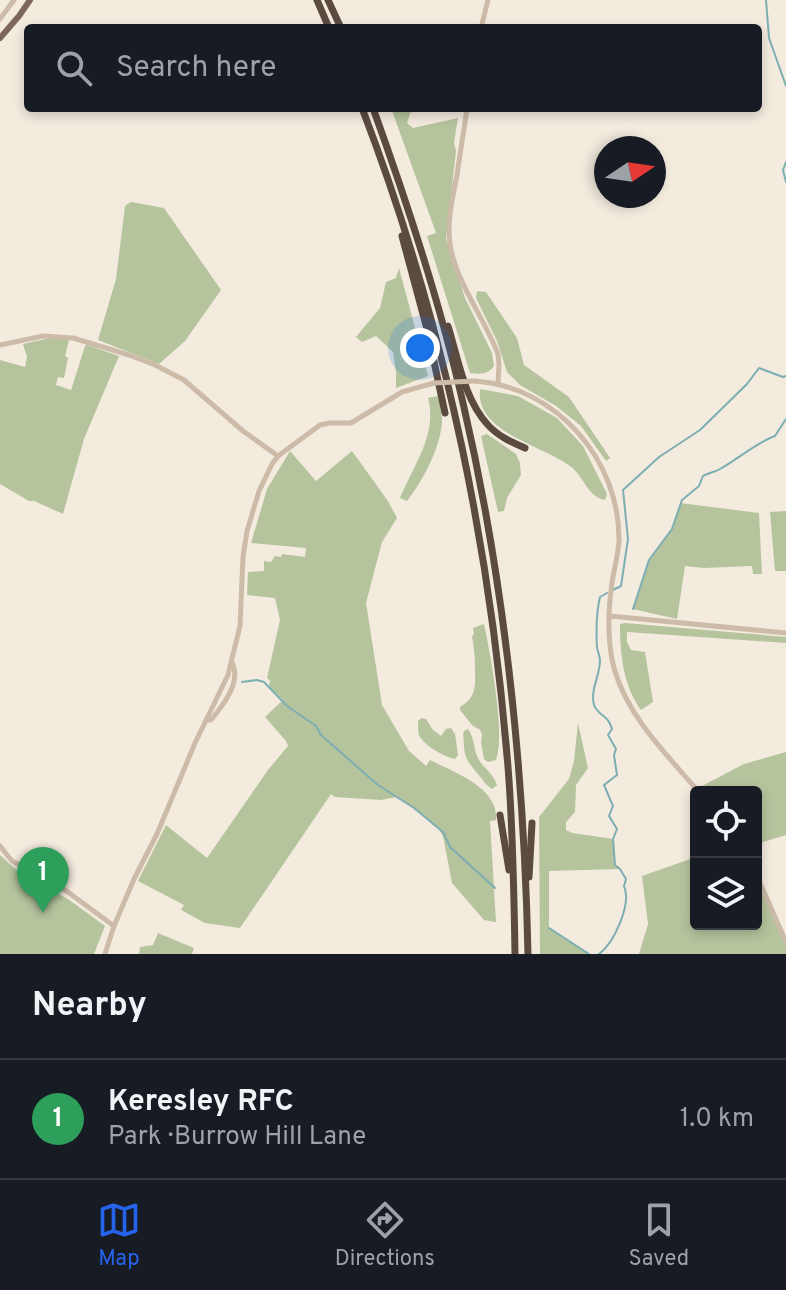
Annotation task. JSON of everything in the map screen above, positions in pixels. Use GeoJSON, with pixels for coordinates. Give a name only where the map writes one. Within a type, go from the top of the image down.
{"type":"FeatureCollection","features":[{"type":"Feature","properties":{"kind":"highway"},"geometry":{"type":"LineString","coordinates":[[317,0],[327,24]]}},
{"type":"Feature","properties":{"kind":"highway"},"geometry":{"type":"LineString","coordinates":[[328,0],[339,24]]}},
{"type":"Feature","properties":{"kind":"highway"},"geometry":{"type":"LineString","coordinates":[[363,112],[406,234],[435,333],[474,503],[490,600],[509,770],[515,954]]}},
{"type":"Feature","properties":{"kind":"highway"},"geometry":{"type":"LineString","coordinates":[[374,112],[446,318],[468,392],[487,424],[503,438],[525,448]]}},
{"type":"Feature","properties":{"kind":"highway"},"geometry":{"type":"LineString","coordinates":[[372,135],[420,302],[445,413]]}},
{"type":"Feature","properties":{"kind":"highway"},"geometry":{"type":"LineString","coordinates":[[426,263],[463,402],[500,597],[515,723],[528,954]]}},
{"type":"Feature","properties":{"kind":"highway"},"geometry":{"type":"LineString","coordinates":[[500,815],[514,904]]}},
{"type":"Feature","properties":{"kind":"highway"},"geometry":{"type":"LineString","coordinates":[[527,908],[532,823]]}},
{"type":"Feature","properties":{"kind":"main road"},"geometry":{"type":"LineString","coordinates":[[0,38],[30,0]]}},
{"type":"Feature","properties":{"kind":"street"},"geometry":{"type":"LineString","coordinates":[[0,19],[14,0]]}},
{"type":"Feature","properties":{"kind":"street"},"geometry":{"type":"LineString","coordinates":[[482,24],[488,0]]}},
{"type":"Feature","properties":{"kind":"street"},"geometry":{"type":"LineString","coordinates":[[466,112],[451,210],[450,244],[465,287],[498,354],[498,384]]}},
{"type":"Feature","properties":{"kind":"street"},"geometry":{"type":"LineString","coordinates":[[0,345],[43,336],[73,338],[155,365],[184,380],[243,431],[278,456]]}},
{"type":"Feature","properties":{"kind":"street"},"geometry":{"type":"LineString","coordinates":[[105,954],[134,879],[163,822],[232,663],[240,626],[247,531],[259,491],[272,464],[278,456],[320,425],[351,423],[402,392],[434,383],[475,381],[498,384],[526,393],[552,408],[576,429],[609,481],[618,518],[609,644],[613,664],[626,698],[653,738],[694,786]]}},
{"type":"Feature","properties":{"kind":"street"},"geometry":{"type":"LineString","coordinates":[[610,616],[786,633]]}},
{"type":"Feature","properties":{"kind":"street"},"geometry":{"type":"LineString","coordinates":[[0,846],[12,861],[61,887],[114,926]]}},
{"type":"Feature","properties":{"kind":"street"},"geometry":{"type":"LineString","coordinates":[[762,888],[786,942]]}},
{"type":"Feature","properties":{"kind":"green space"},"geometry":{"type":"Polygon","coordinates":[[[392,112],[411,112],[407,123],[413,128],[458,118],[446,239],[465,298],[492,353],[494,366],[486,372],[470,373],[427,236],[436,233],[392,112]]]}},
{"type":"Feature","properties":{"kind":"green space"},"geometry":{"type":"Polygon","coordinates":[[[131,202],[164,208],[221,290],[185,341],[159,364],[98,340],[116,279],[125,206],[131,202]]]}},
{"type":"Feature","properties":{"kind":"green space"},"geometry":{"type":"Polygon","coordinates":[[[399,268],[428,376],[396,388],[393,352],[376,336],[362,342],[356,337],[380,308],[386,282],[396,278],[399,268]]]}},
{"type":"Feature","properties":{"kind":"green space"},"geometry":{"type":"Polygon","coordinates":[[[477,291],[486,292],[517,338],[524,365],[569,397],[610,458],[606,461],[581,426],[556,406],[520,385],[507,372],[497,341],[476,298],[477,291]]]}},
{"type":"Feature","properties":{"kind":"green space"},"geometry":{"type":"Polygon","coordinates":[[[50,338],[69,340],[64,378],[58,377],[56,385],[71,390],[85,346],[119,356],[84,439],[63,514],[29,501],[0,484],[0,360],[25,367],[27,357],[23,344],[50,338]]]}},
{"type":"Feature","properties":{"kind":"green space"},"geometry":{"type":"Polygon","coordinates":[[[480,389],[518,396],[557,418],[583,446],[607,494],[605,500],[594,495],[570,466],[499,427],[488,417],[481,404],[480,389]]]}},
{"type":"Feature","properties":{"kind":"green space"},"geometry":{"type":"Polygon","coordinates":[[[438,396],[442,422],[438,443],[425,474],[407,501],[400,498],[427,437],[430,424],[428,398],[438,396]]]}},
{"type":"Feature","properties":{"kind":"green space"},"geometry":{"type":"Polygon","coordinates":[[[487,434],[516,454],[520,463],[521,475],[507,498],[504,511],[498,512],[481,436],[487,434]]]}},
{"type":"Feature","properties":{"kind":"green space"},"geometry":{"type":"Polygon","coordinates":[[[290,451],[316,481],[352,451],[397,518],[382,542],[366,603],[382,705],[409,751],[426,766],[430,760],[450,770],[473,782],[490,798],[496,820],[490,821],[496,922],[484,920],[452,883],[443,836],[438,828],[396,797],[381,800],[335,797],[331,794],[240,928],[205,923],[181,910],[184,905],[138,881],[166,825],[207,858],[288,746],[265,717],[283,700],[269,686],[267,678],[280,620],[275,598],[247,595],[248,572],[264,571],[264,561],[271,562],[275,556],[281,557],[282,554],[305,557],[306,548],[251,543],[267,489],[290,451]]]}},
{"type":"Feature","properties":{"kind":"green space"},"geometry":{"type":"Polygon","coordinates":[[[680,503],[759,513],[762,574],[753,574],[752,566],[685,566],[677,619],[633,609],[649,560],[672,529],[680,503]]]}},
{"type":"Feature","properties":{"kind":"green space"},"geometry":{"type":"Polygon","coordinates":[[[786,511],[786,571],[775,571],[770,512],[786,511]]]}},
{"type":"Feature","properties":{"kind":"green space"},"geometry":{"type":"Polygon","coordinates":[[[484,624],[499,733],[496,760],[488,762],[484,759],[480,730],[460,710],[475,686],[473,628],[484,624]]]}},
{"type":"Feature","properties":{"kind":"green space"},"geometry":{"type":"Polygon","coordinates":[[[620,624],[786,637],[786,643],[627,632],[631,650],[645,652],[653,702],[641,710],[630,690],[624,669],[620,624]]]}},
{"type":"Feature","properties":{"kind":"green space"},"geometry":{"type":"Polygon","coordinates":[[[422,718],[441,736],[451,728],[458,755],[455,759],[425,743],[419,734],[418,721],[422,718]]]}},
{"type":"Feature","properties":{"kind":"green space"},"geometry":{"type":"Polygon","coordinates":[[[578,723],[588,768],[576,785],[575,812],[566,822],[566,830],[613,839],[615,865],[620,869],[549,871],[549,928],[589,954],[540,954],[539,817],[569,779],[578,723]]]}},
{"type":"Feature","properties":{"kind":"green space"},"geometry":{"type":"Polygon","coordinates":[[[468,729],[479,760],[497,785],[492,789],[467,759],[463,734],[468,729]]]}},
{"type":"Feature","properties":{"kind":"green space"},"geometry":{"type":"Polygon","coordinates":[[[786,752],[786,835],[762,842],[762,786],[702,786],[744,764],[786,752]]]}},
{"type":"Feature","properties":{"kind":"green space"},"geometry":{"type":"Polygon","coordinates":[[[0,855],[21,874],[68,899],[105,926],[94,954],[0,954],[0,855]]]}},
{"type":"Feature","properties":{"kind":"green space"},"geometry":{"type":"Polygon","coordinates":[[[690,859],[690,930],[762,930],[762,892],[786,944],[786,954],[639,954],[648,924],[642,876],[690,859]]]}},
{"type":"Feature","properties":{"kind":"green space"},"geometry":{"type":"Polygon","coordinates":[[[158,933],[194,948],[192,954],[139,954],[140,947],[153,945],[158,933]]]}},
{"type":"Feature","properties":{"kind":"waterway"},"geometry":{"type":"LineString","coordinates":[[766,0],[769,38],[786,86]]}},
{"type":"Feature","properties":{"kind":"waterway"},"geometry":{"type":"LineString","coordinates":[[786,162],[783,170],[786,182]]}},
{"type":"Feature","properties":{"kind":"waterway"},"geometry":{"type":"LineString","coordinates":[[613,590],[621,586],[628,539],[623,490],[659,457],[700,430],[759,368],[786,376]]}},
{"type":"Feature","properties":{"kind":"waterway"},"geometry":{"type":"LineString","coordinates":[[633,609],[649,560],[672,529],[682,500],[699,486],[703,476],[775,436],[786,419]]}},
{"type":"Feature","properties":{"kind":"waterway"},"geometry":{"type":"LineString","coordinates":[[599,954],[620,923],[626,903],[626,879],[615,865],[613,839],[617,829],[609,816],[613,806],[604,785],[617,775],[616,749],[608,735],[612,729],[610,724],[596,709],[593,699],[600,661],[597,648],[598,610],[600,597],[607,593]]}},
{"type":"Feature","properties":{"kind":"waterway"},"geometry":{"type":"LineString","coordinates":[[242,682],[264,682],[378,785],[414,808],[443,832],[450,847],[495,888]]}},
{"type":"Feature","properties":{"kind":"waterway"},"geometry":{"type":"LineString","coordinates":[[549,928],[589,954]]}},
{"type":"Feature","properties":{"kind":"place","name":"Keresley RFC"},"geometry":{"type":"Point","coordinates":[43,913]}}]}
